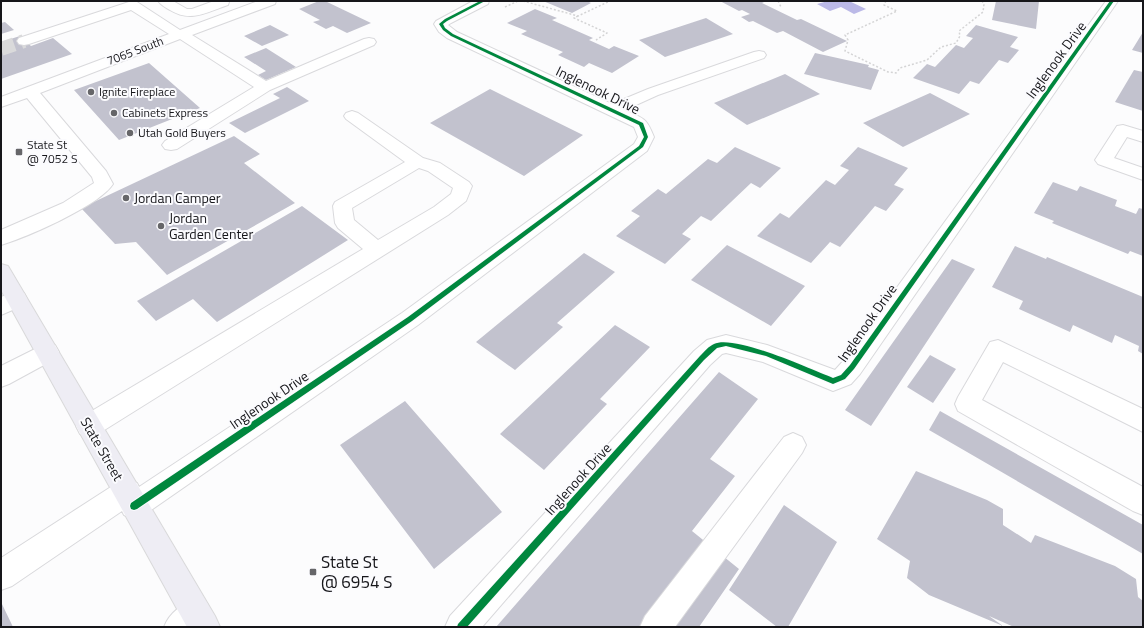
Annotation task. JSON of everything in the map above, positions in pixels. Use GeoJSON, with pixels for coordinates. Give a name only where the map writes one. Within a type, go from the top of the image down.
{"type":"FeatureCollection","features":[{"type":"Feature","properties":{"kind":"main road","name":"State Street"},"geometry":{"type":"LineString","coordinates":[[1,272],[8,303],[47,352],[130,499],[193,623]]}},
{"type":"Feature","properties":{"kind":"street"},"geometry":{"type":"LineString","coordinates":[[164,1],[184,13],[192,14],[209,24]]}},
{"type":"Feature","properties":{"kind":"street"},"geometry":{"type":"LineString","coordinates":[[192,14],[223,2],[221,1]]}},
{"type":"Feature","properties":{"kind":"street","name":"7065 South"},"geometry":{"type":"LineString","coordinates":[[1,102],[270,1]]}},
{"type":"Feature","properties":{"kind":"street","name":"Inglenook Drive"},"geometry":{"type":"LineString","coordinates":[[130,499],[410,319],[640,147],[646,137],[641,124],[459,38],[444,29],[442,24],[446,20],[483,1]]}},
{"type":"Feature","properties":{"kind":"street","name":"Inglenook Drive"},"geometry":{"type":"LineString","coordinates":[[461,627],[702,358],[715,346],[726,344],[745,347],[767,354],[833,381],[843,377],[852,367],[1112,1]]}},
{"type":"Feature","properties":{"kind":"street"},"geometry":{"type":"LineString","coordinates":[[24,41],[132,5],[265,86]]}},
{"type":"Feature","properties":{"kind":"street"},"geometry":{"type":"LineString","coordinates":[[170,145],[265,86],[369,42]]}},
{"type":"Feature","properties":{"kind":"street"},"geometry":{"type":"LineString","coordinates":[[612,110],[653,92],[759,55]]}},
{"type":"Feature","properties":{"kind":"street"},"geometry":{"type":"LineString","coordinates":[[1,238],[76,204],[95,192],[104,184],[100,175],[30,91]]}},
{"type":"Feature","properties":{"kind":"street"},"geometry":{"type":"LineString","coordinates":[[89,426],[441,211],[458,197],[463,186],[434,166],[417,162],[352,116]]}},
{"type":"Feature","properties":{"kind":"street"},"geometry":{"type":"LineString","coordinates":[[1143,137],[1123,130],[1104,160],[1143,174]]}},
{"type":"Feature","properties":{"kind":"street"},"geometry":{"type":"LineString","coordinates":[[377,250],[345,223],[342,206],[417,162]]}},
{"type":"Feature","properties":{"kind":"street"},"geometry":{"type":"LineString","coordinates":[[1143,421],[998,349],[967,404],[1143,502]]}},
{"type":"Feature","properties":{"kind":"street"},"geometry":{"type":"LineString","coordinates":[[1,377],[47,352]]}},
{"type":"Feature","properties":{"kind":"street"},"geometry":{"type":"LineString","coordinates":[[656,627],[793,445]]}},
{"type":"Feature","properties":{"kind":"street"},"geometry":{"type":"LineString","coordinates":[[1,576],[130,499]]}},
{"type":"Feature","properties":{"kind":"path"},"geometry":{"type":"LineString","coordinates":[[504,8],[518,1]]}},
{"type":"Feature","properties":{"kind":"path"},"geometry":{"type":"LineString","coordinates":[[524,1],[579,16]]}},
{"type":"Feature","properties":{"kind":"path"},"geometry":{"type":"LineString","coordinates":[[596,40],[607,33],[574,18],[610,1]]}},
{"type":"Feature","properties":{"kind":"path"},"geometry":{"type":"LineString","coordinates":[[778,1],[781,7]]}},
{"type":"Feature","properties":{"kind":"path"},"geometry":{"type":"LineString","coordinates":[[886,1],[884,4],[897,11],[845,35],[848,40],[845,51],[888,72],[896,74],[900,68],[927,60],[941,47],[956,43],[960,36],[959,31],[983,12],[984,4],[982,1]]}},
{"type":"Feature","properties":{"kind":"water"},"geometry":{"type":"Polygon","coordinates":[[[828,1],[849,1],[866,9],[854,14],[841,7],[830,11],[817,4],[828,1]]]}},
{"type":"Feature","properties":{"kind":"building"},"geometry":{"type":"Polygon","coordinates":[[[319,1],[325,1],[371,23],[347,33],[333,26],[326,29],[313,22],[320,20],[299,9],[319,1]]]}},
{"type":"Feature","properties":{"kind":"building"},"geometry":{"type":"Polygon","coordinates":[[[543,1],[587,1],[591,3],[572,13],[543,1]]]}},
{"type":"Feature","properties":{"kind":"building"},"geometry":{"type":"Polygon","coordinates":[[[720,1],[762,1],[764,2],[762,3],[797,20],[801,19],[847,41],[823,52],[783,31],[777,33],[753,21],[749,22],[741,17],[750,14],[742,10],[739,11],[720,1]]]}},
{"type":"Feature","properties":{"kind":"building"},"geometry":{"type":"Polygon","coordinates":[[[996,1],[1039,1],[1036,29],[992,20],[996,1]]]}},
{"type":"Feature","properties":{"kind":"building"},"geometry":{"type":"Polygon","coordinates":[[[535,9],[557,18],[552,20],[593,38],[589,40],[609,49],[614,46],[639,56],[612,73],[589,63],[584,67],[558,55],[563,52],[521,34],[527,31],[507,23],[535,9]]]}},
{"type":"Feature","properties":{"kind":"building"},"geometry":{"type":"Polygon","coordinates":[[[706,18],[733,34],[665,57],[639,40],[706,18]]]}},
{"type":"Feature","properties":{"kind":"building"},"geometry":{"type":"Polygon","coordinates":[[[5,22],[14,30],[1,34],[1,23],[5,22]]]}},
{"type":"Feature","properties":{"kind":"building"},"geometry":{"type":"Polygon","coordinates":[[[270,25],[289,35],[262,46],[244,36],[270,25]]]}},
{"type":"Feature","properties":{"kind":"building"},"geometry":{"type":"Polygon","coordinates":[[[976,25],[1018,37],[1010,47],[1019,50],[1008,63],[999,60],[979,84],[970,81],[959,94],[913,78],[927,64],[935,67],[956,45],[964,48],[973,38],[966,36],[976,25]]]}},
{"type":"Feature","properties":{"kind":"building"},"geometry":{"type":"Polygon","coordinates":[[[1143,32],[1143,53],[1132,50],[1143,32]]]}},
{"type":"Feature","properties":{"kind":"building"},"geometry":{"type":"Polygon","coordinates":[[[20,36],[31,46],[53,38],[72,54],[1,79],[1,42],[20,36]]]}},
{"type":"Feature","properties":{"kind":"building"},"geometry":{"type":"Polygon","coordinates":[[[266,48],[296,67],[266,80],[258,75],[266,71],[244,57],[266,48]]]}},
{"type":"Feature","properties":{"kind":"building"},"geometry":{"type":"Polygon","coordinates":[[[815,53],[869,65],[868,67],[879,70],[871,90],[804,74],[815,53]]]}},
{"type":"Feature","properties":{"kind":"building"},"geometry":{"type":"Polygon","coordinates":[[[149,63],[200,108],[119,140],[74,90],[149,63]]]}},
{"type":"Feature","properties":{"kind":"building"},"geometry":{"type":"Polygon","coordinates":[[[1134,70],[1143,72],[1143,111],[1115,102],[1134,70]]]}},
{"type":"Feature","properties":{"kind":"building"},"geometry":{"type":"Polygon","coordinates":[[[785,74],[820,94],[747,125],[714,103],[785,74]]]}},
{"type":"Feature","properties":{"kind":"building"},"geometry":{"type":"Polygon","coordinates":[[[287,87],[309,101],[245,133],[229,123],[280,98],[273,94],[287,87]]]}},
{"type":"Feature","properties":{"kind":"building"},"geometry":{"type":"Polygon","coordinates":[[[490,89],[583,135],[524,176],[430,123],[490,89]]]}},
{"type":"Feature","properties":{"kind":"building"},"geometry":{"type":"Polygon","coordinates":[[[930,93],[970,114],[903,147],[863,123],[930,93]]]}},
{"type":"Feature","properties":{"kind":"building"},"geometry":{"type":"Polygon","coordinates":[[[234,136],[260,154],[244,163],[295,203],[167,275],[136,242],[115,244],[81,208],[234,136]]]}},
{"type":"Feature","properties":{"kind":"building"},"geometry":{"type":"Polygon","coordinates":[[[735,147],[781,168],[760,188],[751,183],[711,221],[701,216],[682,234],[691,239],[665,264],[616,236],[640,216],[631,211],[658,189],[666,194],[708,159],[717,163],[735,147]]]}},
{"type":"Feature","properties":{"kind":"building"},"geometry":{"type":"Polygon","coordinates":[[[858,147],[908,168],[894,185],[904,189],[886,211],[875,206],[840,247],[830,242],[811,263],[757,236],[780,213],[789,218],[826,180],[835,185],[849,170],[840,166],[858,147]]]}},
{"type":"Feature","properties":{"kind":"building"},"geometry":{"type":"Polygon","coordinates":[[[1053,182],[1077,191],[1080,186],[1117,200],[1115,206],[1136,214],[1139,208],[1143,209],[1143,256],[1130,251],[1128,254],[1052,223],[1054,221],[1034,213],[1053,182]]]}},
{"type":"Feature","properties":{"kind":"building"},"geometry":{"type":"Polygon","coordinates":[[[302,206],[348,240],[217,322],[193,299],[156,321],[137,301],[302,206]]]}},
{"type":"Feature","properties":{"kind":"building"},"geometry":{"type":"Polygon","coordinates":[[[727,245],[805,286],[771,326],[691,280],[727,245]]]}},
{"type":"Feature","properties":{"kind":"building"},"geometry":{"type":"Polygon","coordinates":[[[1015,246],[1046,259],[1047,257],[1143,297],[1143,354],[1138,351],[1139,346],[1115,335],[1112,343],[1073,325],[1070,332],[1019,309],[1023,301],[992,287],[1015,246]]]}},
{"type":"Feature","properties":{"kind":"building"},"geometry":{"type":"Polygon","coordinates":[[[584,253],[615,272],[557,323],[563,327],[515,370],[476,342],[584,253]]]}},
{"type":"Feature","properties":{"kind":"building"},"geometry":{"type":"Polygon","coordinates":[[[952,259],[975,269],[871,426],[845,410],[952,259]]]}},
{"type":"Feature","properties":{"kind":"building"},"geometry":{"type":"Polygon","coordinates":[[[615,325],[650,347],[600,399],[607,404],[544,470],[500,434],[615,325]]]}},
{"type":"Feature","properties":{"kind":"building"},"geometry":{"type":"Polygon","coordinates":[[[930,355],[956,369],[933,403],[907,387],[930,355]]]}},
{"type":"Feature","properties":{"kind":"building"},"geometry":{"type":"Polygon","coordinates":[[[719,372],[758,399],[710,459],[735,476],[692,531],[739,569],[699,627],[496,627],[719,372]]]}},
{"type":"Feature","properties":{"kind":"building"},"geometry":{"type":"Polygon","coordinates":[[[405,401],[502,512],[434,569],[340,445],[405,401]]]}},
{"type":"Feature","properties":{"kind":"building"},"geometry":{"type":"Polygon","coordinates":[[[940,411],[1143,525],[1143,554],[929,430],[940,411]]]}},
{"type":"Feature","properties":{"kind":"building"},"geometry":{"type":"Polygon","coordinates":[[[916,471],[987,500],[1003,509],[1003,525],[1031,543],[1035,535],[1115,566],[1136,579],[1138,597],[1143,601],[1143,627],[1014,627],[989,616],[1003,626],[929,595],[907,578],[910,561],[877,539],[916,471]]]}},
{"type":"Feature","properties":{"kind":"building"},"geometry":{"type":"Polygon","coordinates":[[[784,505],[837,542],[788,627],[777,627],[729,590],[784,505]]]}},
{"type":"Feature","properties":{"kind":"building"},"geometry":{"type":"Polygon","coordinates":[[[1,602],[13,627],[1,627],[1,602]]]}},
{"type":"Feature","properties":{"kind":"tunnel"},"geometry":{"type":"LineString","coordinates":[[1,49],[24,41]]}},
{"type":"Feature","properties":{"kind":"cycle path"},"geometry":{"type":"LineString","coordinates":[[134,506],[410,319],[641,147],[646,137],[641,124],[452,35],[444,29],[441,24],[446,20],[483,1]]}},
{"type":"Feature","properties":{"kind":"cycle path"},"geometry":{"type":"LineString","coordinates":[[461,627],[702,358],[715,346],[726,344],[767,354],[833,381],[843,377],[852,367],[1112,1]]}},
{"type":"Feature","properties":{"kind":"place","name":"Ignite Fireplace"},"geometry":{"type":"Point","coordinates":[91,92]}},
{"type":"Feature","properties":{"kind":"place","name":"Cabinets Express"},"geometry":{"type":"Point","coordinates":[114,113]}},
{"type":"Feature","properties":{"kind":"place","name":"Utah Gold Buyers"},"geometry":{"type":"Point","coordinates":[130,133]}},
{"type":"Feature","properties":{"kind":"place","name":"State St @ 7052 S"},"geometry":{"type":"Point","coordinates":[19,152]}},
{"type":"Feature","properties":{"kind":"place","name":"Jordan Camper"},"geometry":{"type":"Point","coordinates":[126,198]}},
{"type":"Feature","properties":{"kind":"place","name":"Jordan Garden Center"},"geometry":{"type":"Point","coordinates":[161,226]}},
{"type":"Feature","properties":{"kind":"place","name":"State St @ 6954 S"},"geometry":{"type":"Point","coordinates":[313,572]}}]}
